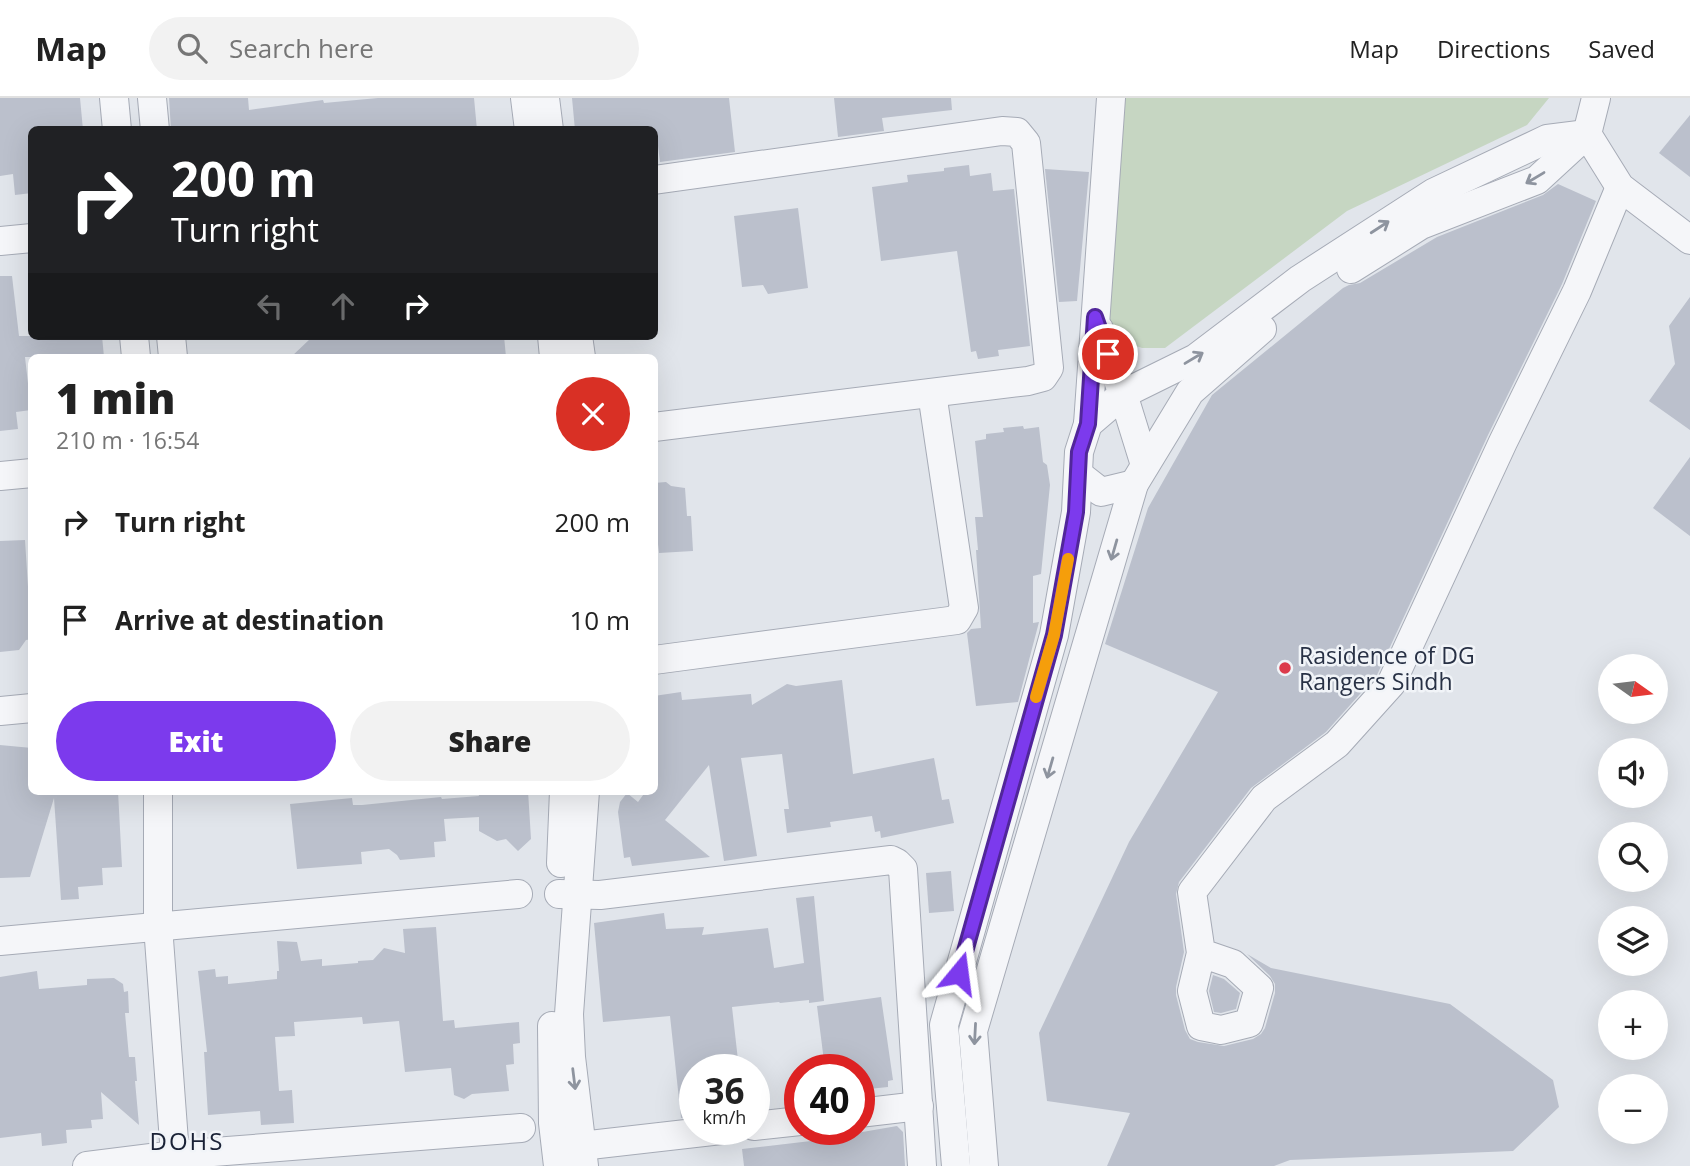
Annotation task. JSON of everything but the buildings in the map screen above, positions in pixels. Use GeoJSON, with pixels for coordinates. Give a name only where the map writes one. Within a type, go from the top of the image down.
{"type":"FeatureCollection","features":[{"type":"Feature","properties":{"kind":"street"},"geometry":{"type":"LineString","coordinates":[[114,98],[117,126]]}},
{"type":"Feature","properties":{"kind":"street"},"geometry":{"type":"LineString","coordinates":[[152,98],[155,126]]}},
{"type":"Feature","properties":{"kind":"street"},"geometry":{"type":"LineString","coordinates":[[525,98],[528,126]]}},
{"type":"Feature","properties":{"kind":"street"},"geometry":{"type":"LineString","coordinates":[[545,98],[548,126]]}},
{"type":"Feature","properties":{"kind":"street"},"geometry":{"type":"LineString","coordinates":[[956,1166],[944,1025],[1054,635],[1076,512],[1079,452],[1088,424],[1111,98]]}},
{"type":"Feature","properties":{"kind":"street"},"geometry":{"type":"LineString","coordinates":[[984,1166],[973,1031],[1139,475],[1191,392],[1281,313],[1421,225],[1537,180],[1587,134],[1596,98]]}},
{"type":"Feature","properties":{"kind":"street"},"geometry":{"type":"LineString","coordinates":[[658,179],[1002,131],[1017,132],[1026,143],[1049,368],[1043,377],[1028,381],[658,427]]}},
{"type":"Feature","properties":{"kind":"street"},"geometry":{"type":"LineString","coordinates":[[1088,424],[1123,394],[1196,358],[1300,279],[1433,193],[1547,139],[1587,134]]}},
{"type":"Feature","properties":{"kind":"street"},"geometry":{"type":"LineString","coordinates":[[1587,134],[1620,187],[1690,240]]}},
{"type":"Feature","properties":{"kind":"street"},"geometry":{"type":"LineString","coordinates":[[1201,953],[1192,892],[1264,798],[1336,744],[1391,684],[1503,442],[1577,291],[1620,187]]}},
{"type":"Feature","properties":{"kind":"street"},"geometry":{"type":"LineString","coordinates":[[0,241],[28,238]]}},
{"type":"Feature","properties":{"kind":"street"},"geometry":{"type":"LineString","coordinates":[[1095,317],[1123,394],[1139,475]]}},
{"type":"Feature","properties":{"kind":"street"},"geometry":{"type":"LineString","coordinates":[[1108,354],[1165,373]]}},
{"type":"Feature","properties":{"kind":"street"},"geometry":{"type":"LineString","coordinates":[[658,659],[957,620],[964,608],[932,394]]}},
{"type":"Feature","properties":{"kind":"street"},"geometry":{"type":"LineString","coordinates":[[0,476],[28,473]]}},
{"type":"Feature","properties":{"kind":"street"},"geometry":{"type":"LineString","coordinates":[[1078,474],[1101,492],[1139,475]]}},
{"type":"Feature","properties":{"kind":"street"},"geometry":{"type":"LineString","coordinates":[[0,711],[28,708]]}},
{"type":"Feature","properties":{"kind":"street"},"geometry":{"type":"LineString","coordinates":[[158,795],[158,926],[176,1160]]}},
{"type":"Feature","properties":{"kind":"street"},"geometry":{"type":"LineString","coordinates":[[564,795],[571,1057],[583,1156],[679,1138]]}},
{"type":"Feature","properties":{"kind":"street"},"geometry":{"type":"LineString","coordinates":[[558,1166],[553,1123],[552,1007],[584,795]]}},
{"type":"Feature","properties":{"kind":"street"},"geometry":{"type":"LineString","coordinates":[[568,895],[600,895],[891,860],[897,863],[903,869],[922,1166]]}},
{"type":"Feature","properties":{"kind":"street"},"geometry":{"type":"LineString","coordinates":[[0,941],[518,894]]}},
{"type":"Feature","properties":{"kind":"street"},"geometry":{"type":"LineString","coordinates":[[875,1112],[919,1107]]}},
{"type":"Feature","properties":{"kind":"street"},"geometry":{"type":"LineString","coordinates":[[87,1166],[521,1128]]}},
{"type":"Feature","properties":{"kind":"green space"},"geometry":{"type":"Polygon","coordinates":[[[1125,98],[1549,98],[1527,125],[1347,211],[1165,348],[1142,348],[1117,339],[1105,319],[1125,98]]]}},
{"type":"Feature","properties":{"kind":"slow traffic"},"geometry":{"type":"LineString","coordinates":[[1036,697],[1054,635],[1068,559]]}},
{"type":"Feature","properties":{"kind":"place","name":"Rasidence of DG Rangers Sindh"},"geometry":{"type":"Point","coordinates":[1285,668]}},
{"type":"Feature","properties":{"kind":"district","name":"DOHS"},"geometry":{"type":"Point","coordinates":[187,1140]}},
{"type":"Feature","properties":{"kind":"route"},"geometry":{"type":"LineString","coordinates":[[959,973],[1054,635],[1076,512],[1079,452],[1088,424],[1095,317],[1108,354]]}}]}
